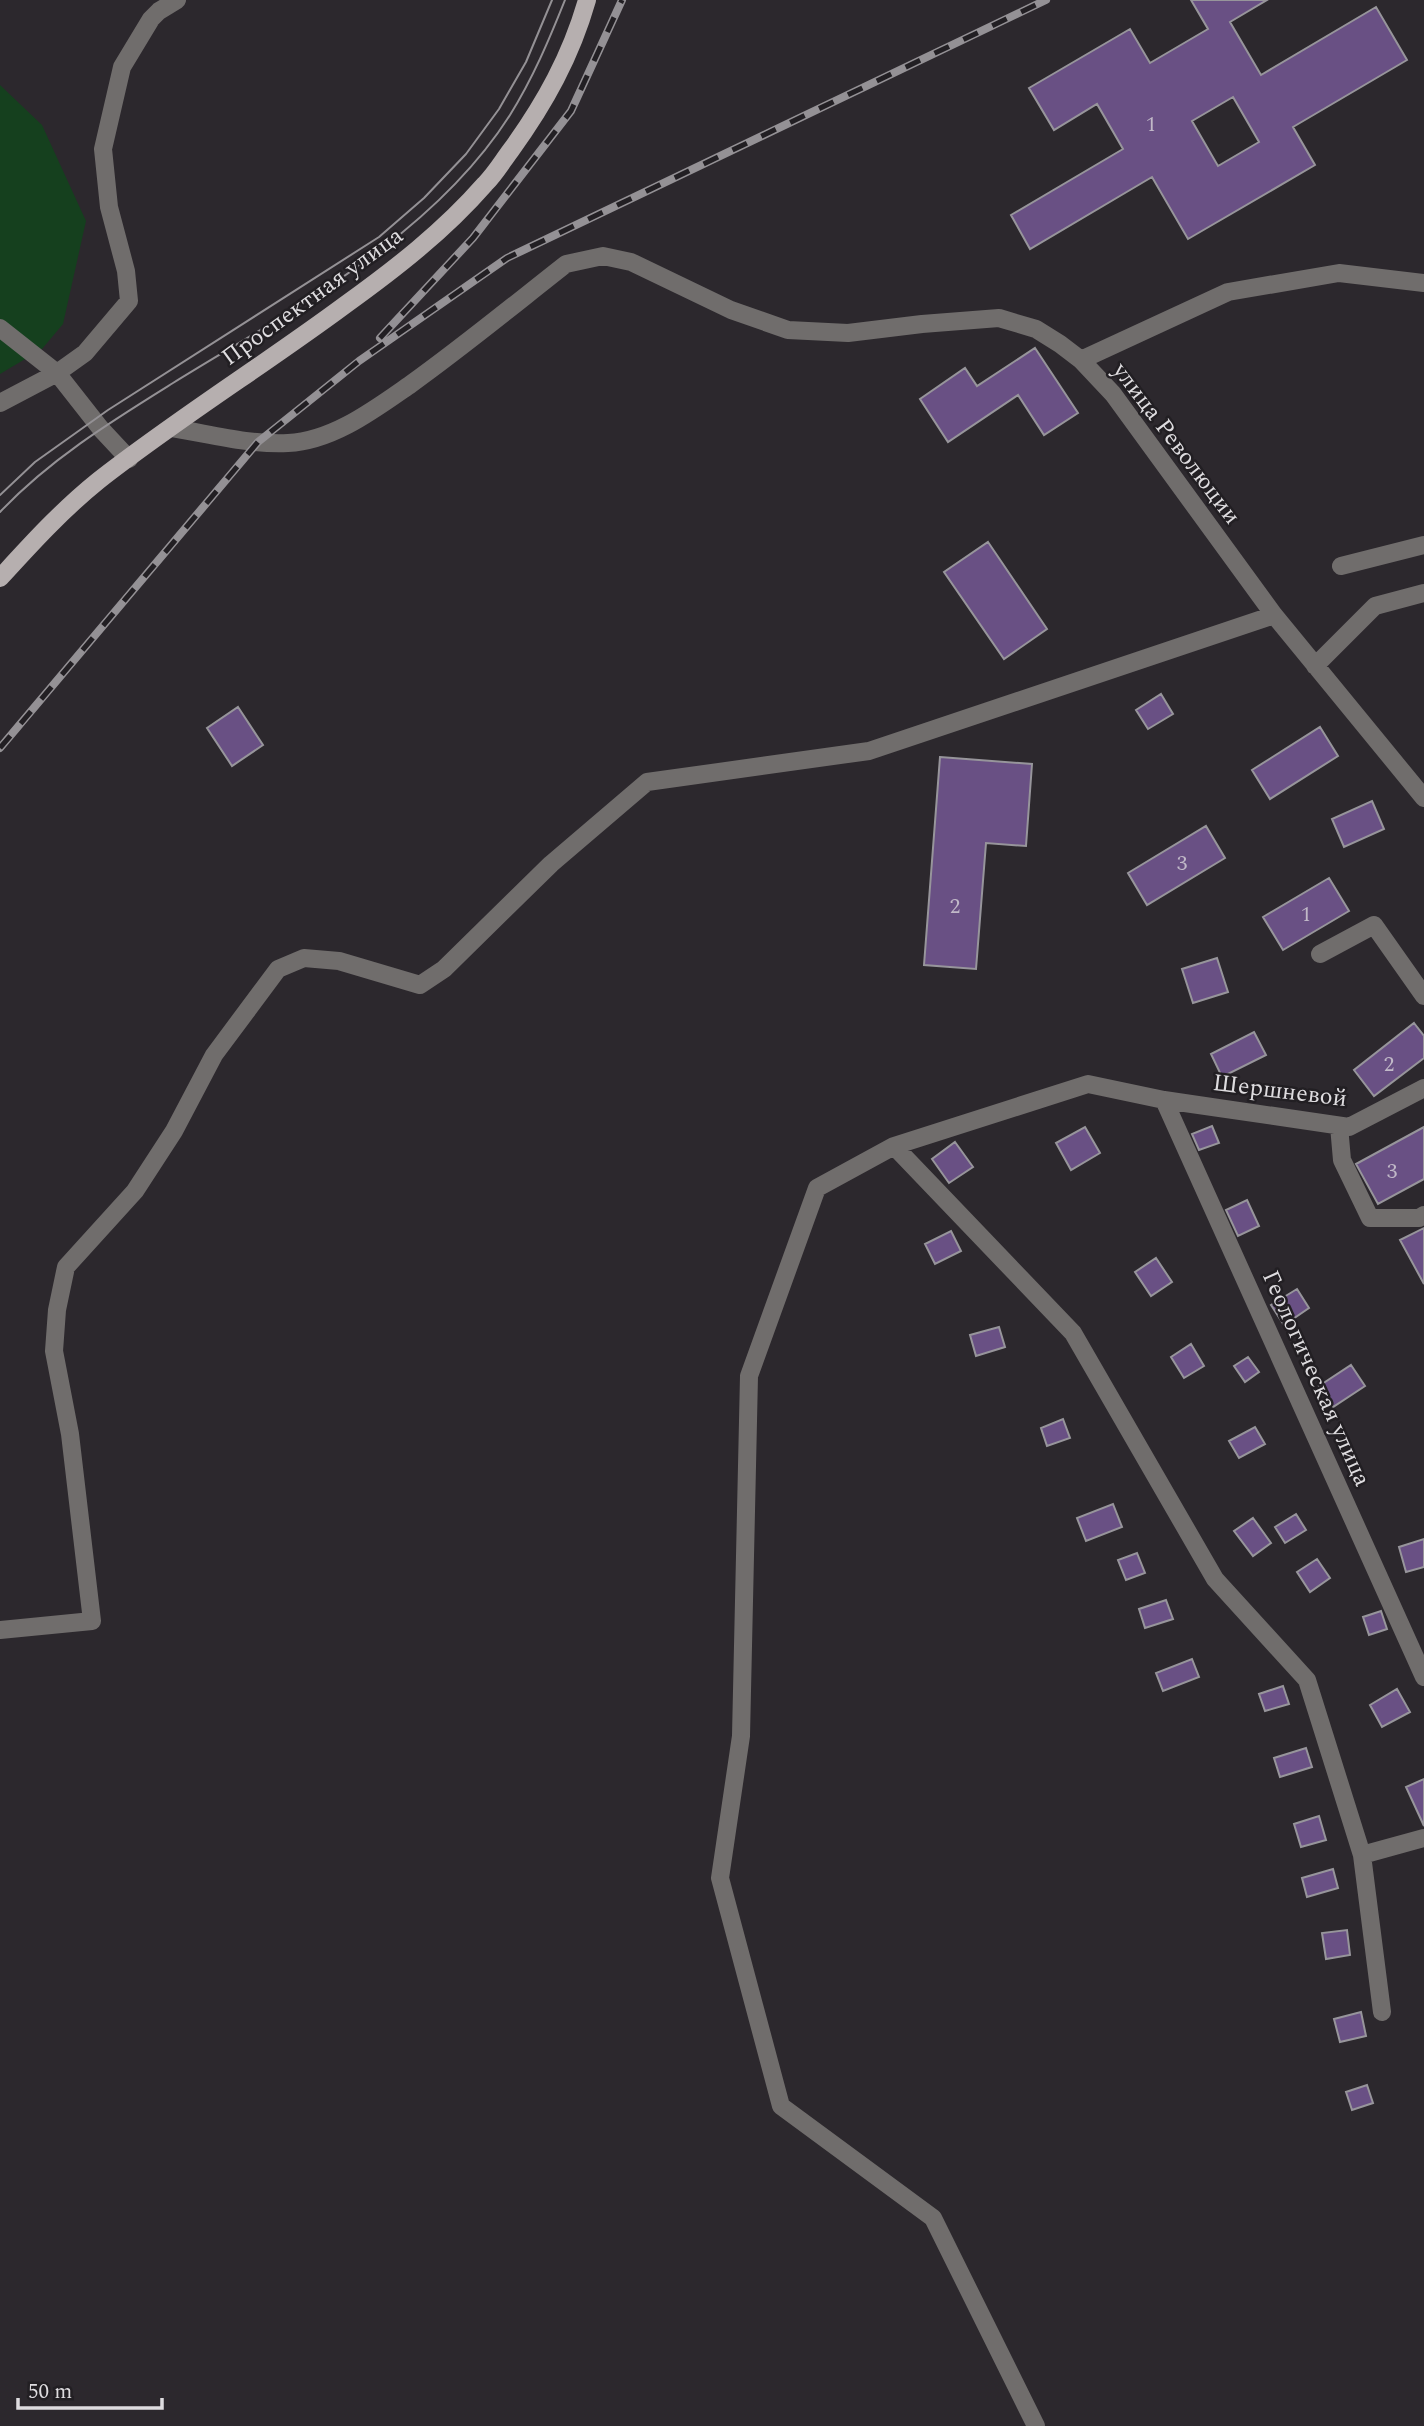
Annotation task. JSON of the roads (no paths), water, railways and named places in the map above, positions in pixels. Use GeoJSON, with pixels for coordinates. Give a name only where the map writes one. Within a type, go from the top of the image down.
{"type":"FeatureCollection","features":[{"type":"Feature","properties":{"kind":"main road","name":"Проспектная улица"},"geometry":{"type":"LineString","coordinates":[[0,578],[63,512],[98,481],[384,277],[441,230],[487,183],[555,84],[577,35],[587,0]]}},
{"type":"Feature","properties":{"kind":"street"},"geometry":{"type":"LineString","coordinates":[[0,403],[57,373],[85,353],[129,301],[126,271],[109,207],[103,149],[122,67],[151,19],[177,0]]}},
{"type":"Feature","properties":{"kind":"street","name":"улица Революции"},"geometry":{"type":"LineString","coordinates":[[172,428],[258,442],[290,443],[327,433],[361,419],[443,361],[566,264],[603,256],[631,262],[731,310],[788,330],[848,333],[999,318],[1036,329],[1081,360],[1113,394],[1274,614],[1424,798]]}},
{"type":"Feature","properties":{"kind":"street"},"geometry":{"type":"LineString","coordinates":[[1081,360],[1228,292],[1339,273],[1424,283]]}},
{"type":"Feature","properties":{"kind":"street"},"geometry":{"type":"LineString","coordinates":[[0,328],[57,373],[101,429],[129,459]]}},
{"type":"Feature","properties":{"kind":"street"},"geometry":{"type":"LineString","coordinates":[[1341,566],[1424,545]]}},
{"type":"Feature","properties":{"kind":"street"},"geometry":{"type":"LineString","coordinates":[[1315,666],[1375,606],[1424,593]]}},
{"type":"Feature","properties":{"kind":"street"},"geometry":{"type":"LineString","coordinates":[[0,1630],[92,1621],[70,1434],[54,1351],[57,1310],[66,1267],[135,1191],[174,1131],[214,1055],[278,969],[303,958],[339,961],[420,985],[444,970],[551,864],[647,782],[869,751],[1274,614]]}},
{"type":"Feature","properties":{"kind":"street"},"geometry":{"type":"LineString","coordinates":[[1320,954],[1374,925],[1424,996]]}},
{"type":"Feature","properties":{"kind":"street","name":"Шершневой"},"geometry":{"type":"LineString","coordinates":[[1036,2426],[933,2218],[781,2106],[720,1878],[741,1736],[749,1376],[817,1188],[894,1146],[1088,1084],[1164,1100],[1349,1127],[1424,1088]]}},
{"type":"Feature","properties":{"kind":"street","name":"Геологическая улица"},"geometry":{"type":"LineString","coordinates":[[1164,1100],[1424,1677]]}},
{"type":"Feature","properties":{"kind":"street"},"geometry":{"type":"LineString","coordinates":[[1339,1126],[1342,1160],[1370,1219],[1419,1218],[1424,1215]]}},
{"type":"Feature","properties":{"kind":"street"},"geometry":{"type":"LineString","coordinates":[[894,1146],[1073,1333],[1214,1579],[1307,1680],[1362,1855],[1382,2012]]}},
{"type":"Feature","properties":{"kind":"street"},"geometry":{"type":"LineString","coordinates":[[1362,1855],[1424,1838]]}},
{"type":"Feature","properties":{"kind":"tram line"},"geometry":{"type":"LineString","coordinates":[[0,495],[35,462],[108,410],[379,237],[424,198],[466,154],[499,109],[526,62],[552,0]]}},
{"type":"Feature","properties":{"kind":"tram line"},"geometry":{"type":"LineString","coordinates":[[0,512],[40,475],[82,442],[358,267],[442,198],[478,158],[510,115],[540,59],[565,0]]}},
{"type":"Feature","properties":{"kind":"railway"},"geometry":{"type":"LineString","coordinates":[[380,338],[473,238],[571,111],[622,0]]}},
{"type":"Feature","properties":{"kind":"railway"},"geometry":{"type":"LineString","coordinates":[[0,748],[258,442],[359,361],[507,258],[1046,0]]}}]}
